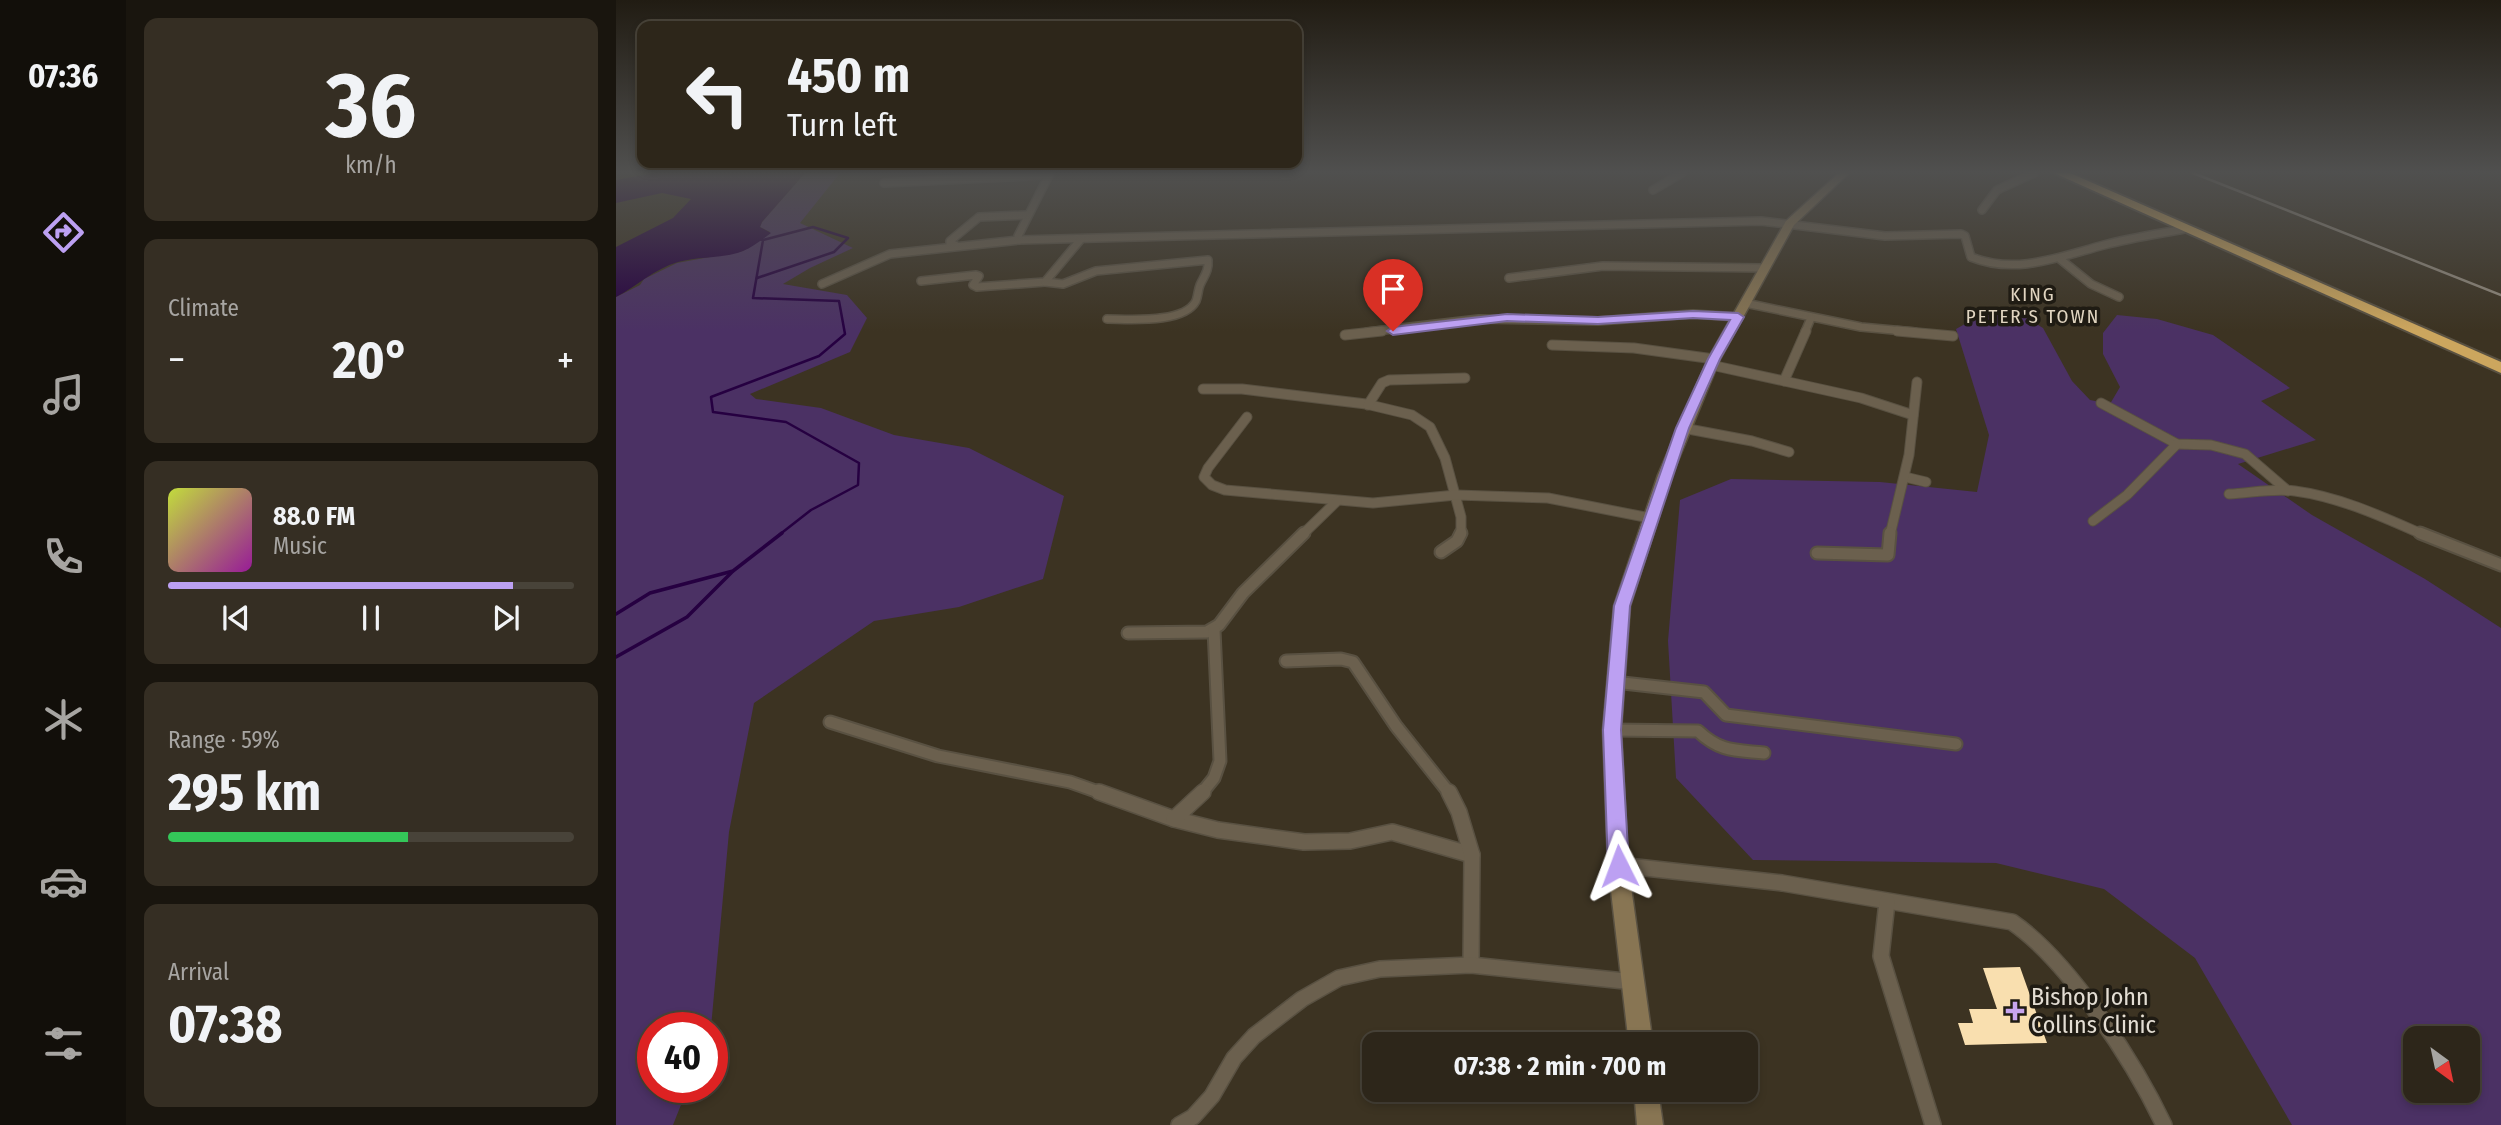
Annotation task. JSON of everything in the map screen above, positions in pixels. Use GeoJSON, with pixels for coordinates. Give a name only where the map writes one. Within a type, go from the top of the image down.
{"type":"FeatureCollection","features":[{"type":"Feature","properties":{"kind":"highway"},"geometry":{"type":"LineString","coordinates":[[2176,226],[2501,368]]}},
{"type":"Feature","properties":{"kind":"street"},"geometry":{"type":"LineString","coordinates":[[955,245],[950,244],[950,241],[969,226]]}},
{"type":"Feature","properties":{"kind":"street"},"geometry":{"type":"LineString","coordinates":[[1019,240],[1022,226]]}},
{"type":"Feature","properties":{"kind":"street"},"geometry":{"type":"LineString","coordinates":[[822,284],[890,254],[1019,240],[1652,226]]}},
{"type":"Feature","properties":{"kind":"street"},"geometry":{"type":"LineString","coordinates":[[1640,1032],[1619,866],[1612,730],[1622,606],[1683,428],[1713,362],[1789,226]]}},
{"type":"Feature","properties":{"kind":"street"},"geometry":{"type":"LineString","coordinates":[[1808,226],[1885,236],[1961,234],[1965,236],[1971,257],[1990,266],[2060,259],[2120,241],[2184,229]]}},
{"type":"Feature","properties":{"kind":"street"},"geometry":{"type":"LineString","coordinates":[[1045,282],[1081,239]]}},
{"type":"Feature","properties":{"kind":"street"},"geometry":{"type":"LineString","coordinates":[[2060,259],[2091,284],[2119,297]]}},
{"type":"Feature","properties":{"kind":"street"},"geometry":{"type":"LineString","coordinates":[[921,281],[976,275],[979,276],[974,285],[977,287],[1045,282],[1063,284],[1096,271],[1208,260],[1209,272],[1199,286],[1196,301],[1188,309],[1169,317],[1107,319]]}},
{"type":"Feature","properties":{"kind":"street"},"geometry":{"type":"LineString","coordinates":[[1509,278],[1551,271],[1632,266],[1764,268]]}},
{"type":"Feature","properties":{"kind":"street"},"geometry":{"type":"LineString","coordinates":[[1345,335],[1479,319],[1598,321],[1742,310],[1861,327],[1953,336]]}},
{"type":"Feature","properties":{"kind":"street"},"geometry":{"type":"LineString","coordinates":[[1784,381],[1811,318]]}},
{"type":"Feature","properties":{"kind":"street"},"geometry":{"type":"LineString","coordinates":[[1552,345],[1633,348],[1713,362],[1773,382],[1784,381],[1861,398],[1913,415]]}},
{"type":"Feature","properties":{"kind":"street"},"geometry":{"type":"LineString","coordinates":[[1368,405],[1382,383],[1389,380],[1465,378]]}},
{"type":"Feature","properties":{"kind":"street"},"geometry":{"type":"LineString","coordinates":[[1817,553],[1880,557],[1888,555],[1892,523],[1905,477],[1917,382]]}},
{"type":"Feature","properties":{"kind":"street"},"geometry":{"type":"LineString","coordinates":[[1203,389],[1244,389],[1368,405],[1396,411],[1425,422],[1437,439],[1456,495],[1463,531],[1460,541],[1441,552]]}},
{"type":"Feature","properties":{"kind":"street"},"geometry":{"type":"LineString","coordinates":[[2102,403],[2177,444],[2229,448],[2245,454],[2288,491]]}},
{"type":"Feature","properties":{"kind":"street"},"geometry":{"type":"LineString","coordinates":[[1247,417],[1208,468],[1205,477],[1208,483],[1225,489],[1337,501],[1390,503],[1456,495],[1548,498],[1650,518]]}},
{"type":"Feature","properties":{"kind":"street"},"geometry":{"type":"LineString","coordinates":[[1683,428],[1736,438],[1789,453]]}},
{"type":"Feature","properties":{"kind":"street"},"geometry":{"type":"LineString","coordinates":[[2093,521],[2127,495],[2177,444]]}},
{"type":"Feature","properties":{"kind":"street"},"geometry":{"type":"LineString","coordinates":[[1905,477],[1926,482]]}},
{"type":"Feature","properties":{"kind":"street"},"geometry":{"type":"LineString","coordinates":[[2229,495],[2288,491],[2359,510],[2501,565]]}},
{"type":"Feature","properties":{"kind":"street"},"geometry":{"type":"LineString","coordinates":[[1128,634],[1207,632],[1214,629],[1243,593],[1337,501]]}},
{"type":"Feature","properties":{"kind":"street"},"geometry":{"type":"LineString","coordinates":[[1174,819],[1203,791],[1219,770],[1221,747],[1214,629]]}},
{"type":"Feature","properties":{"kind":"street"},"geometry":{"type":"LineString","coordinates":[[1286,661],[1340,659],[1353,662],[1396,726],[1447,788],[1459,813],[1472,855],[1471,965]]}},
{"type":"Feature","properties":{"kind":"street"},"geometry":{"type":"LineString","coordinates":[[1614,682],[1704,692],[1709,694],[1719,711],[1726,715],[1956,744]]}},
{"type":"Feature","properties":{"kind":"street"},"geometry":{"type":"LineString","coordinates":[[830,722],[938,756],[1070,782],[1174,819],[1218,830],[1304,842],[1350,841],[1392,832],[1472,855]]}},
{"type":"Feature","properties":{"kind":"street"},"geometry":{"type":"LineString","coordinates":[[1612,730],[1692,730],[1704,734],[1713,745],[1721,748],[1764,753]]}},
{"type":"Feature","properties":{"kind":"street"},"geometry":{"type":"LineString","coordinates":[[1619,866],[1782,883],[1887,902],[2001,918],[2023,928],[2122,1047],[2164,1125]]}},
{"type":"Feature","properties":{"kind":"street"},"geometry":{"type":"LineString","coordinates":[[1887,902],[1881,956],[1933,1125]]}},
{"type":"Feature","properties":{"kind":"street"},"geometry":{"type":"LineString","coordinates":[[1179,1125],[1193,1117],[1212,1096],[1234,1058],[1254,1036],[1303,999],[1339,978],[1380,969],[1471,965],[1634,982]]}},
{"type":"Feature","properties":{"kind":"street"},"geometry":{"type":"LineString","coordinates":[[1647,1102],[1650,1125]]}},
{"type":"Feature","properties":{"kind":"shaded area"},"geometry":{"type":"Polygon","coordinates":[[[658,226],[761,226],[771,233],[736,254],[686,260],[669,265],[616,297],[616,247],[658,226]]]}},
{"type":"Feature","properties":{"kind":"shaded area"},"geometry":{"type":"Polygon","coordinates":[[[761,226],[805,226],[853,248],[783,284],[847,295],[867,318],[850,352],[750,394],[756,399],[821,408],[894,435],[969,448],[1064,496],[1043,579],[959,607],[874,621],[754,703],[729,832],[712,1012],[637,1012],[637,1103],[682,1103],[673,1125],[616,1125],[616,297],[677,263],[743,251],[770,232],[761,226]]]}},
{"type":"Feature","properties":{"kind":"shaded area"},"geometry":{"type":"Polygon","coordinates":[[[2020,314],[2043,328],[2072,381],[2090,400],[2110,404],[2120,387],[2103,354],[2103,333],[2117,315],[2157,319],[2213,335],[2290,388],[2261,401],[2316,440],[2238,464],[2312,515],[2425,579],[2501,628],[2501,1125],[2292,1125],[2195,958],[2104,889],[1996,863],[1753,860],[1676,778],[1668,641],[1680,500],[1731,479],[1880,482],[1977,492],[1989,435],[1956,329],[1981,315],[2020,314]]]}},
{"type":"Feature","properties":{"kind":"building","name":"Bishop John Collins Clinic"},"geometry":{"type":"Polygon","coordinates":[[[2020,967],[2047,1043],[1965,1045],[1958,1023],[1973,1023],[1969,1009],[1997,1009],[1983,968],[2020,967]]]}},
{"type":"Feature","properties":{"kind":"waterway"},"geometry":{"type":"LineString","coordinates":[[757,278],[834,252],[848,238],[813,227],[763,240]]}},
{"type":"Feature","properties":{"kind":"waterway"},"geometry":{"type":"LineString","coordinates":[[758,239],[763,240]]}},
{"type":"Feature","properties":{"kind":"waterway"},"geometry":{"type":"LineString","coordinates":[[763,240],[753,298],[839,301],[845,334],[819,356],[711,397],[713,412],[786,422],[859,463],[858,485],[811,510],[779,535]]}},
{"type":"Feature","properties":{"kind":"waterway"},"geometry":{"type":"LineString","coordinates":[[616,614],[650,593],[733,571],[782,533]]}},
{"type":"Feature","properties":{"kind":"waterway"},"geometry":{"type":"LineString","coordinates":[[616,657],[687,617],[732,572]]}},
{"type":"Feature","properties":{"kind":"railway"},"geometry":{"type":"LineString","coordinates":[[2326,226],[2501,295]]}},
{"type":"Feature","properties":{"kind":"place","name":"Bishop John Collins Clinic"},"geometry":{"type":"Point","coordinates":[2015,1011]}},
{"type":"Feature","properties":{"kind":"district","name":"KING PETER'S TOWN"},"geometry":{"type":"Point","coordinates":[2033,305]}},
{"type":"Feature","properties":{"kind":"route"},"geometry":{"type":"LineString","coordinates":[[1393,331],[1479,319],[1598,321],[1693,314],[1738,317],[1714,359],[1683,428],[1657,497],[1622,606],[1612,730],[1619,866]]}}]}
